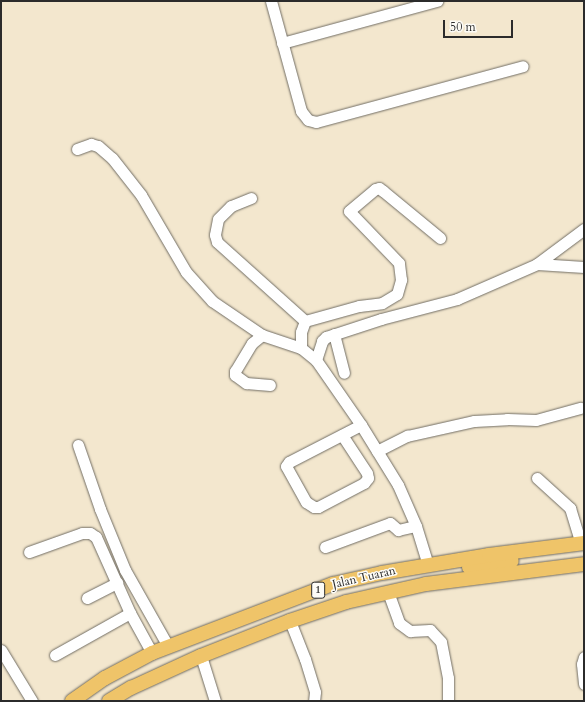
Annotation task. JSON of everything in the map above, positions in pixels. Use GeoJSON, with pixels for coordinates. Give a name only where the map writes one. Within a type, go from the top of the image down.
{"type":"FeatureCollection","features":[{"type":"Feature","properties":{"kind":"main road","name":"Jalan Tuaran"},"geometry":{"type":"LineString","coordinates":[[72,701],[105,678],[168,646],[333,584],[428,564],[583,543]]}},
{"type":"Feature","properties":{"kind":"main road"},"geometry":{"type":"LineString","coordinates":[[382,573],[403,577],[559,555],[566,556],[569,559],[569,565]]}},
{"type":"Feature","properties":{"kind":"main road","name":"Jalan Tuaran"},"geometry":{"type":"LineString","coordinates":[[109,701],[143,682],[201,656],[290,621],[346,602],[426,584],[584,564]]}},
{"type":"Feature","properties":{"kind":"street"},"geometry":{"type":"LineString","coordinates":[[271,1],[301,111],[308,120],[316,122],[523,66]]}},
{"type":"Feature","properties":{"kind":"street"},"geometry":{"type":"LineString","coordinates":[[282,43],[437,1]]}},
{"type":"Feature","properties":{"kind":"street"},"geometry":{"type":"LineString","coordinates":[[77,149],[91,144],[98,146],[112,158],[141,195],[186,272],[212,301],[262,336],[301,348],[316,360],[361,425],[398,485],[416,526],[428,564]]}},
{"type":"Feature","properties":{"kind":"street"},"geometry":{"type":"LineString","coordinates":[[305,321],[359,306],[382,303],[397,294],[402,280],[399,263],[349,211],[375,189],[379,188],[384,191],[440,238]]}},
{"type":"Feature","properties":{"kind":"street"},"geometry":{"type":"LineString","coordinates":[[251,198],[231,206],[218,219],[215,235],[217,242],[305,321]]}},
{"type":"Feature","properties":{"kind":"street"},"geometry":{"type":"LineString","coordinates":[[316,360],[322,340],[334,334],[457,298],[537,264],[584,229]]}},
{"type":"Feature","properties":{"kind":"street"},"geometry":{"type":"LineString","coordinates":[[537,264],[584,267]]}},
{"type":"Feature","properties":{"kind":"street"},"geometry":{"type":"LineString","coordinates":[[301,348],[301,332],[305,321]]}},
{"type":"Feature","properties":{"kind":"street"},"geometry":{"type":"LineString","coordinates":[[334,334],[344,373]]}},
{"type":"Feature","properties":{"kind":"street"},"geometry":{"type":"LineString","coordinates":[[262,336],[252,343],[235,375],[246,383],[270,385]]}},
{"type":"Feature","properties":{"kind":"street"},"geometry":{"type":"LineString","coordinates":[[377,451],[407,436],[474,421],[507,419],[536,420],[580,408]]}},
{"type":"Feature","properties":{"kind":"street"},"geometry":{"type":"LineString","coordinates":[[342,435],[367,473],[368,478],[364,483],[318,507],[314,507],[306,502],[286,466],[289,462],[361,425]]}},
{"type":"Feature","properties":{"kind":"street"},"geometry":{"type":"LineString","coordinates":[[78,445],[100,509],[125,570],[168,646]]}},
{"type":"Feature","properties":{"kind":"street"},"geometry":{"type":"LineString","coordinates":[[537,478],[570,508],[583,543]]}},
{"type":"Feature","properties":{"kind":"street"},"geometry":{"type":"LineString","coordinates":[[324,547],[390,523],[398,530],[416,526]]}},
{"type":"Feature","properties":{"kind":"street"},"geometry":{"type":"LineString","coordinates":[[29,552],[82,533],[90,533],[96,537],[130,613],[152,654]]}},
{"type":"Feature","properties":{"kind":"street"},"geometry":{"type":"LineString","coordinates":[[86,598],[117,583]]}},
{"type":"Feature","properties":{"kind":"street"},"geometry":{"type":"LineString","coordinates":[[388,592],[399,623],[410,631],[430,630],[441,642],[448,678],[448,701]]}},
{"type":"Feature","properties":{"kind":"street"},"geometry":{"type":"LineString","coordinates":[[55,655],[130,613]]}},
{"type":"Feature","properties":{"kind":"street"},"geometry":{"type":"LineString","coordinates":[[290,621],[305,659],[315,692],[314,701]]}},
{"type":"Feature","properties":{"kind":"street"},"geometry":{"type":"LineString","coordinates":[[1,650],[33,700]]}},
{"type":"Feature","properties":{"kind":"street"},"geometry":{"type":"LineString","coordinates":[[201,656],[215,701]]}},
{"type":"Feature","properties":{"kind":"street"},"geometry":{"type":"LineString","coordinates":[[584,657],[582,664],[584,684]]}}]}
